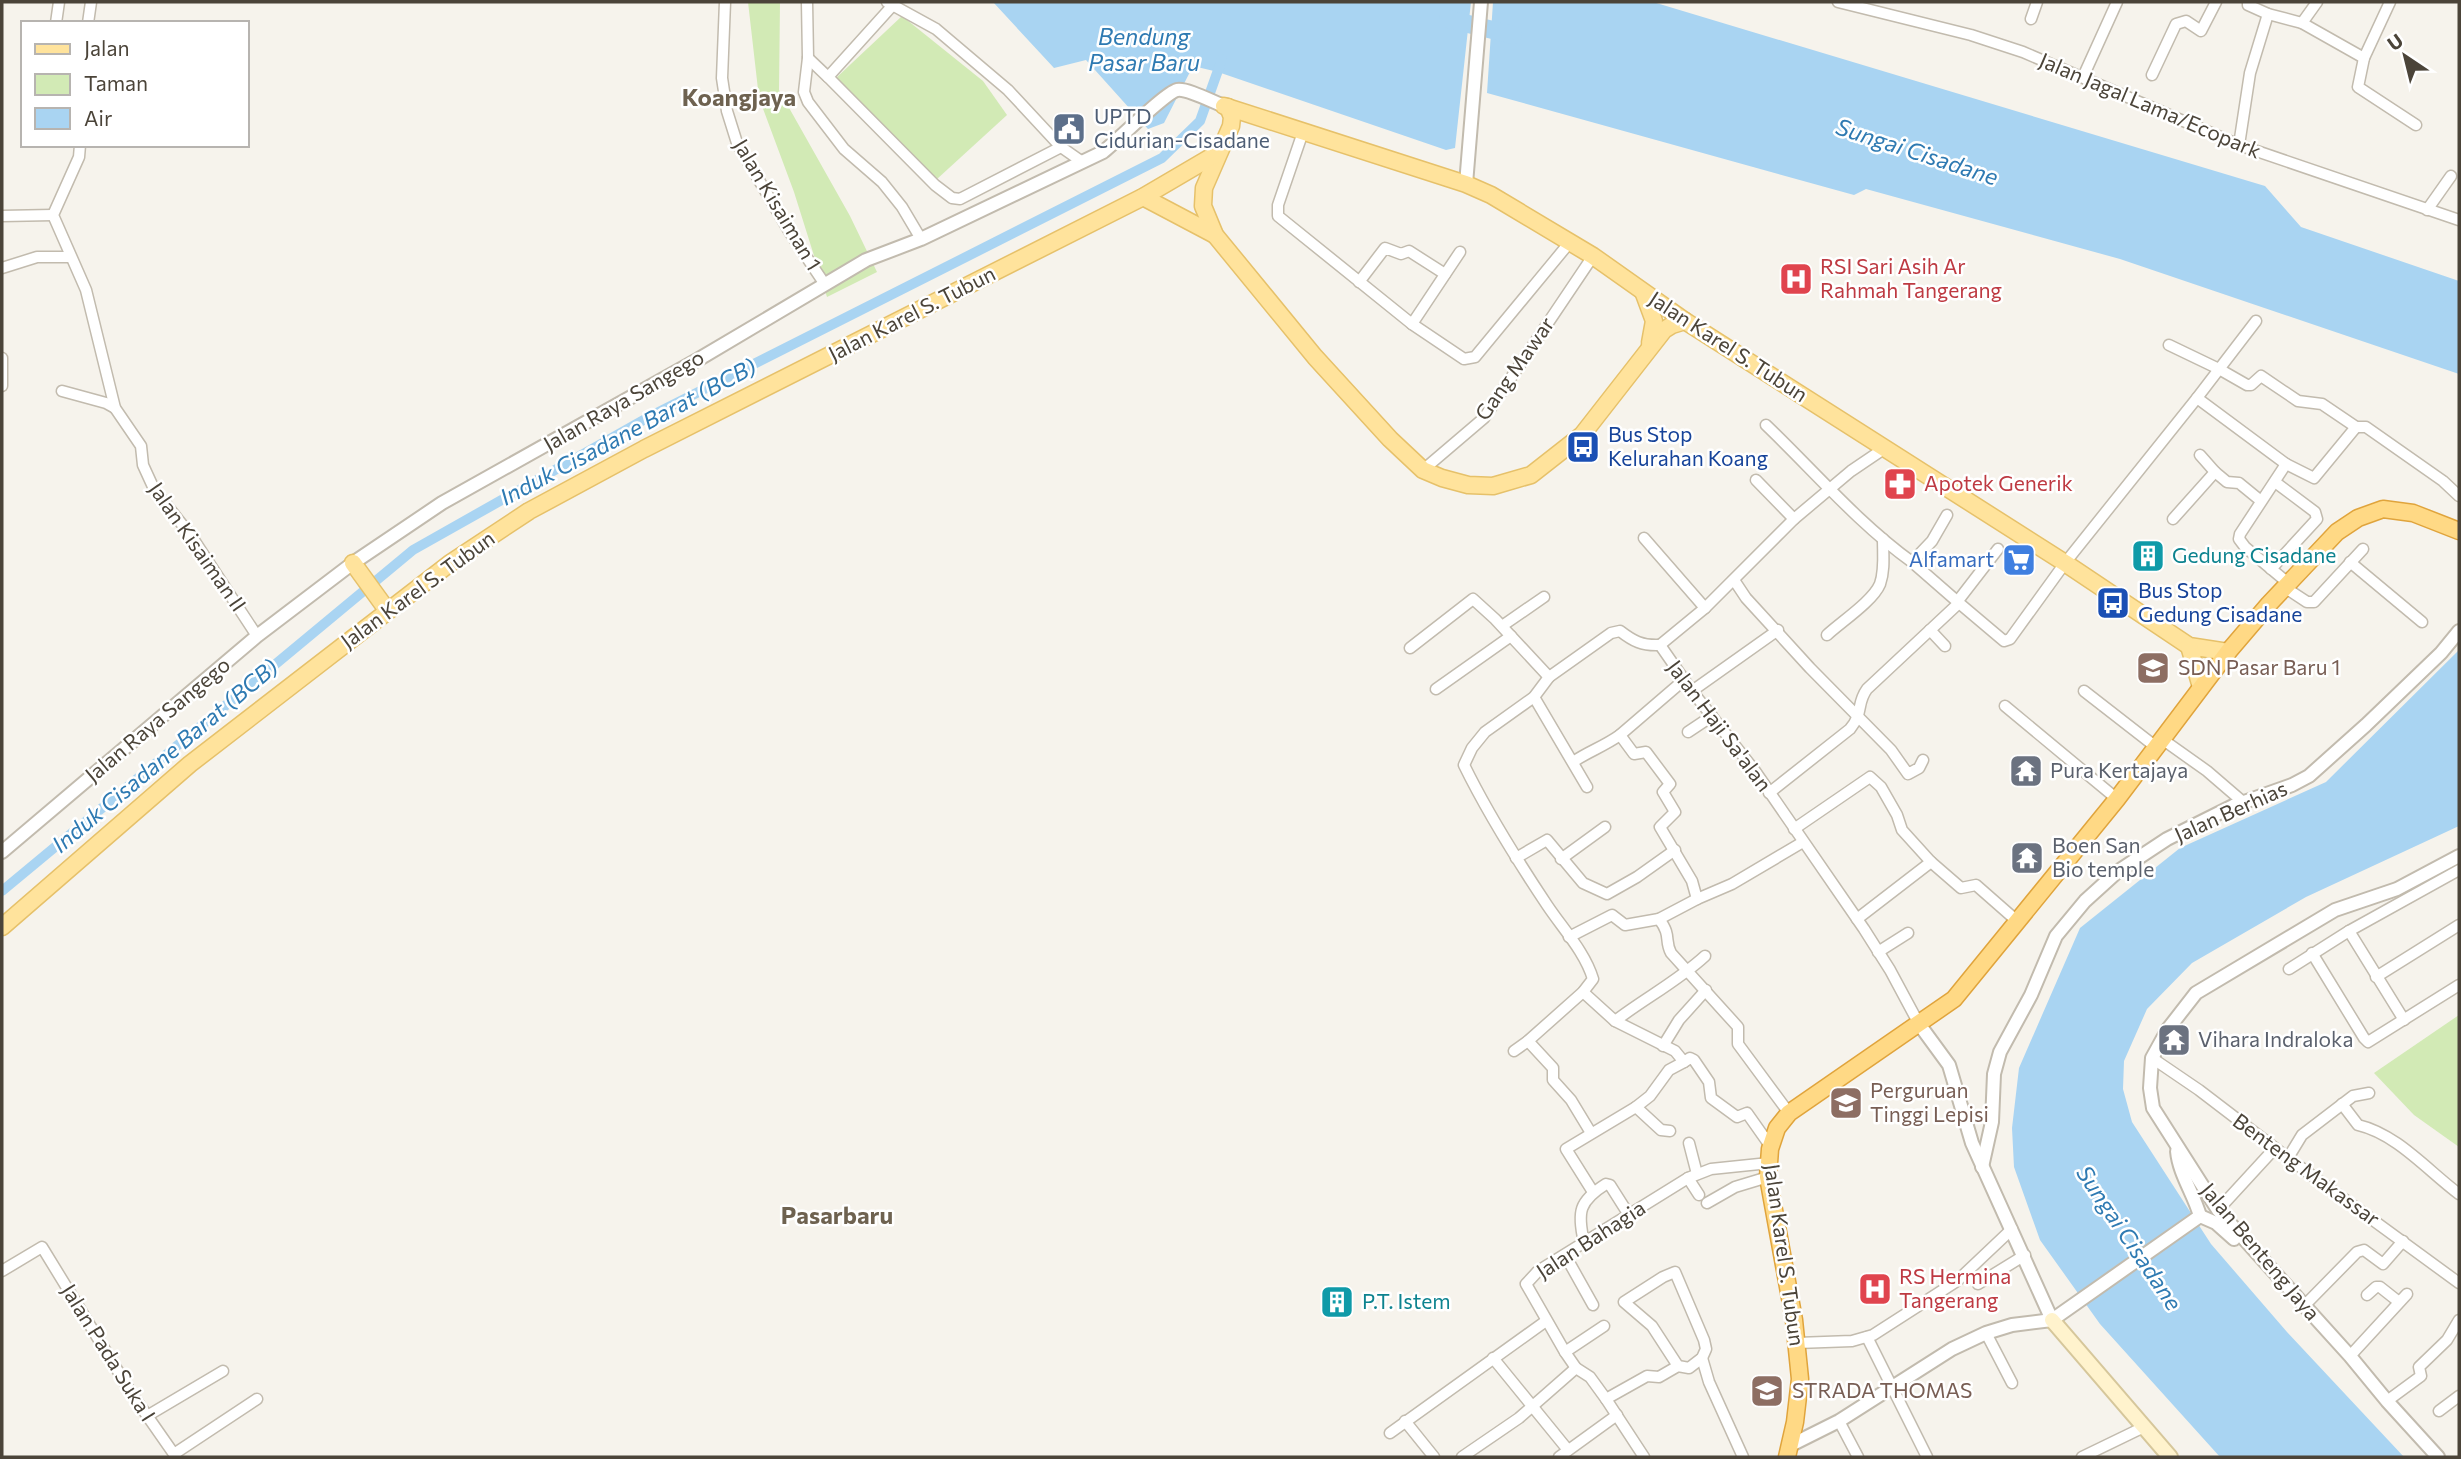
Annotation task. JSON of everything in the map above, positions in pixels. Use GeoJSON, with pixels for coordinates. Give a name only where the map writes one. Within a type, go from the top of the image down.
{"type":"FeatureCollection","features":[{"type":"Feature","properties":{"kind":"highway","name":"Jalan Karel S. Tubun"},"geometry":{"type":"LineString","coordinates":[[1787,1453],[1795,1423],[1800,1379],[1797,1343],[1769,1163],[1777,1128],[1789,1113],[1954,999],[2117,799],[2228,652],[2286,585],[2337,532],[2358,518],[2383,509],[2413,513],[2459,531]]}},
{"type":"Feature","properties":{"kind":"main road","name":"Jalan Karel S. Tubun"},"geometry":{"type":"LineString","coordinates":[[1230,108],[1466,184],[1491,195],[1593,256],[1685,321],[2065,563],[2189,646],[2228,652]]}},
{"type":"Feature","properties":{"kind":"main road"},"geometry":{"type":"LineString","coordinates":[[1230,108],[1232,117],[1204,188],[1203,206],[1215,234],[1315,357],[1390,439],[1423,470],[1468,485],[1493,486],[1531,475],[1582,435],[1650,345],[1672,325],[1685,321]]}},
{"type":"Feature","properties":{"kind":"main road","name":"Jalan Karel S. Tubun"},"geometry":{"type":"LineString","coordinates":[[2,927],[190,764],[385,607],[529,511],[645,449],[1179,178],[1259,117]]}},
{"type":"Feature","properties":{"kind":"main road"},"geometry":{"type":"LineString","coordinates":[[1143,197],[1215,234]]}},
{"type":"Feature","properties":{"kind":"main road"},"geometry":{"type":"LineString","coordinates":[[1644,293],[1654,321],[1650,345]]}},
{"type":"Feature","properties":{"kind":"main road"},"geometry":{"type":"LineString","coordinates":[[355,565],[385,607]]}},
{"type":"Feature","properties":{"kind":"main road"},"geometry":{"type":"LineString","coordinates":[[2189,646],[2201,687]]}},
{"type":"Feature","properties":{"kind":"main road"},"geometry":{"type":"LineString","coordinates":[[2052,1320],[2170,1457]]}},
{"type":"Feature","properties":{"kind":"street"},"geometry":{"type":"LineString","coordinates":[[56,21],[59,2]]}},
{"type":"Feature","properties":{"kind":"street"},"geometry":{"type":"LineString","coordinates":[[88,21],[91,2]]}},
{"type":"Feature","properties":{"kind":"street","name":"Jalan Kisaiman 1"},"geometry":{"type":"LineString","coordinates":[[724,2],[722,78],[727,111],[737,143],[789,231],[824,283]]}},
{"type":"Feature","properties":{"kind":"street"},"geometry":{"type":"LineString","coordinates":[[807,2],[808,58],[804,92],[808,103],[844,149],[882,182],[902,207],[921,239]]}},
{"type":"Feature","properties":{"kind":"street"},"geometry":{"type":"LineString","coordinates":[[1466,184],[1481,2]]}},
{"type":"Feature","properties":{"kind":"street","name":"Jalan Jagal Lama/Ecopark"},"geometry":{"type":"LineString","coordinates":[[1838,2],[1870,6],[2023,52],[2239,145],[2459,220]]}},
{"type":"Feature","properties":{"kind":"street"},"geometry":{"type":"LineString","coordinates":[[2031,19],[2037,2]]}},
{"type":"Feature","properties":{"kind":"street"},"geometry":{"type":"LineString","coordinates":[[2083,77],[2117,2]]}},
{"type":"Feature","properties":{"kind":"street"},"geometry":{"type":"LineString","coordinates":[[2152,75],[2176,24],[2186,21],[2202,31],[2216,2]]}},
{"type":"Feature","properties":{"kind":"street"},"geometry":{"type":"LineString","coordinates":[[2248,2],[2268,14],[2302,23],[2364,58]]}},
{"type":"Feature","properties":{"kind":"street"},"geometry":{"type":"LineString","coordinates":[[2302,23],[2317,2]]}},
{"type":"Feature","properties":{"kind":"street"},"geometry":{"type":"LineString","coordinates":[[2390,2],[2364,58],[2358,88],[2416,125]]}},
{"type":"Feature","properties":{"kind":"street"},"geometry":{"type":"LineString","coordinates":[[828,77],[890,4],[936,29],[1008,90],[1061,147],[1081,161]]}},
{"type":"Feature","properties":{"kind":"street"},"geometry":{"type":"LineString","coordinates":[[2239,145],[2250,73],[2268,14]]}},
{"type":"Feature","properties":{"kind":"street"},"geometry":{"type":"LineString","coordinates":[[808,58],[922,174],[952,198],[960,200],[1061,147]]}},
{"type":"Feature","properties":{"kind":"street","name":"Jalan Raya Sangego"},"geometry":{"type":"LineString","coordinates":[[2,852],[257,636],[442,503],[699,359],[866,260],[921,239],[1103,152],[1166,95],[1177,90],[1185,91],[1230,108]]}},
{"type":"Feature","properties":{"kind":"street"},"geometry":{"type":"LineString","coordinates":[[1303,132],[1279,205],[1278,216],[1412,324],[1464,359],[1475,357],[1570,242]]}},
{"type":"Feature","properties":{"kind":"street"},"geometry":{"type":"LineString","coordinates":[[2,216],[52,215],[79,157],[80,147]]}},
{"type":"Feature","properties":{"kind":"street"},"geometry":{"type":"LineString","coordinates":[[2427,210],[2451,176]]}},
{"type":"Feature","properties":{"kind":"street","name":"Jalan Kisaiman II"},"geometry":{"type":"LineString","coordinates":[[52,215],[86,290],[115,408],[141,446],[143,465],[154,489],[192,537],[257,636]]}},
{"type":"Feature","properties":{"kind":"street"},"geometry":{"type":"LineString","coordinates":[[1359,282],[1385,248],[1401,254],[1409,251],[1445,274]]}},
{"type":"Feature","properties":{"kind":"street"},"geometry":{"type":"LineString","coordinates":[[1412,324],[1460,252]]}},
{"type":"Feature","properties":{"kind":"street","name":"Gang Mawar"},"geometry":{"type":"LineString","coordinates":[[1423,470],[1484,418],[1593,256]]}},
{"type":"Feature","properties":{"kind":"street"},"geometry":{"type":"LineString","coordinates":[[2,268],[37,257],[70,257]]}},
{"type":"Feature","properties":{"kind":"street"},"geometry":{"type":"LineString","coordinates":[[1766,425],[1883,539],[2001,639],[2007,641],[2065,563],[2256,321]]}},
{"type":"Feature","properties":{"kind":"street"},"geometry":{"type":"LineString","coordinates":[[2169,345],[2247,385],[2251,385],[2261,376],[2298,401],[2322,404],[2356,427],[2366,427],[2459,496]]}},
{"type":"Feature","properties":{"kind":"street"},"geometry":{"type":"LineString","coordinates":[[2,358],[2,387]]}},
{"type":"Feature","properties":{"kind":"street"},"geometry":{"type":"LineString","coordinates":[[62,391],[115,408]]}},
{"type":"Feature","properties":{"kind":"street"},"geometry":{"type":"LineString","coordinates":[[2197,398],[2286,464],[2314,478],[2356,427]]}},
{"type":"Feature","properties":{"kind":"street","name":"Jalan Haji Sa'alan"},"geometry":{"type":"LineString","coordinates":[[1885,448],[1794,519],[1705,608],[1660,645],[1692,691],[1755,771],[1857,919],[1919,1024]]}},
{"type":"Feature","properties":{"kind":"street"},"geometry":{"type":"LineString","coordinates":[[2200,455],[2227,482],[2239,484],[2261,501]]}},
{"type":"Feature","properties":{"kind":"street"},"geometry":{"type":"LineString","coordinates":[[2286,464],[2240,534],[2239,539],[2245,547],[2306,602],[2314,602],[2363,550]]}},
{"type":"Feature","properties":{"kind":"street"},"geometry":{"type":"LineString","coordinates":[[2173,519],[2215,471]]}},
{"type":"Feature","properties":{"kind":"street"},"geometry":{"type":"LineString","coordinates":[[1756,480],[1794,519]]}},
{"type":"Feature","properties":{"kind":"street"},"geometry":{"type":"LineString","coordinates":[[2271,569],[2317,519],[2315,512],[2275,482]]}},
{"type":"Feature","properties":{"kind":"street"},"geometry":{"type":"LineString","coordinates":[[1912,562],[1932,541],[1947,515]]}},
{"type":"Feature","properties":{"kind":"street"},"geometry":{"type":"LineString","coordinates":[[1644,538],[1705,608]]}},
{"type":"Feature","properties":{"kind":"street"},"geometry":{"type":"LineString","coordinates":[[1827,635],[1872,596],[1879,586],[1884,569],[1883,539]]}},
{"type":"Feature","properties":{"kind":"street"},"geometry":{"type":"LineString","coordinates":[[1769,793],[1850,729],[1859,718],[1861,698],[1867,689],[1958,603],[1998,549]]}},
{"type":"Feature","properties":{"kind":"street"},"geometry":{"type":"LineString","coordinates":[[2350,562],[2422,622]]}},
{"type":"Feature","properties":{"kind":"street"},"geometry":{"type":"LineString","coordinates":[[1734,580],[1746,598],[1810,668],[1891,750],[1908,774],[1919,768],[1923,760]]}},
{"type":"Feature","properties":{"kind":"street"},"geometry":{"type":"LineString","coordinates":[[1502,626],[1544,597]]}},
{"type":"Feature","properties":{"kind":"street"},"geometry":{"type":"LineString","coordinates":[[1410,648],[1471,599],[1482,606],[1549,677]]}},
{"type":"Feature","properties":{"kind":"street"},"geometry":{"type":"LineString","coordinates":[[1692,691],[1778,630]]}},
{"type":"Feature","properties":{"kind":"street"},"geometry":{"type":"LineString","coordinates":[[1930,630],[1945,646]]}},
{"type":"Feature","properties":{"kind":"street"},"geometry":{"type":"LineString","coordinates":[[1514,1051],[1583,992],[1593,979],[1582,955],[1516,858],[1464,765],[1472,748],[1485,732],[1534,697],[1549,677],[1616,631],[1637,643],[1660,645]]}},
{"type":"Feature","properties":{"kind":"street","name":"Jalan Berhias"},"geometry":{"type":"LineString","coordinates":[[1982,1167],[1992,1122],[1994,1074],[2000,1052],[2031,995],[2056,936],[2085,901],[2116,872],[2167,839],[2243,802],[2292,785],[2309,776],[2441,653],[2459,631]]}},
{"type":"Feature","properties":{"kind":"street"},"geometry":{"type":"LineString","coordinates":[[1436,689],[1511,636]]}},
{"type":"Feature","properties":{"kind":"street"},"geometry":{"type":"LineString","coordinates":[[1573,762],[1590,751],[1597,751],[1620,735],[1684,680]]}},
{"type":"Feature","properties":{"kind":"street"},"geometry":{"type":"LineString","coordinates":[[2084,691],[2159,743],[2207,771],[2243,802]]}},
{"type":"Feature","properties":{"kind":"street"},"geometry":{"type":"LineString","coordinates":[[1534,697],[1587,787]]}},
{"type":"Feature","properties":{"kind":"street"},"geometry":{"type":"LineString","coordinates":[[2005,706],[2117,799]]}},
{"type":"Feature","properties":{"kind":"street"},"geometry":{"type":"LineString","coordinates":[[1688,732],[1712,716]]}},
{"type":"Feature","properties":{"kind":"street"},"geometry":{"type":"LineString","coordinates":[[1620,735],[1634,754],[1646,752],[1670,785],[1663,792],[1675,813],[1660,826],[1692,881],[1697,899]]}},
{"type":"Feature","properties":{"kind":"street"},"geometry":{"type":"LineString","coordinates":[[1794,829],[1870,777],[1881,788],[1897,815],[1902,830],[1931,862],[1961,888],[1976,885],[2017,921]]}},
{"type":"Feature","properties":{"kind":"street"},"geometry":{"type":"LineString","coordinates":[[1562,859],[1605,827]]}},
{"type":"Feature","properties":{"kind":"street"},"geometry":{"type":"LineString","coordinates":[[1516,858],[1544,840],[1549,842],[1583,883],[1607,894],[1675,850]]}},
{"type":"Feature","properties":{"kind":"street"},"geometry":{"type":"LineString","coordinates":[[1569,937],[1612,915],[1625,925],[1659,919],[1732,884],[1803,842]]}},
{"type":"Feature","properties":{"kind":"street","name":"Jalan Benteng Jaya"},"geometry":{"type":"LineString","coordinates":[[2438,1457],[2218,1210],[2153,1108],[2150,1088],[2152,1058],[2168,1029],[2196,993],[2335,910],[2397,889],[2459,856]]}},
{"type":"Feature","properties":{"kind":"street"},"geometry":{"type":"LineString","coordinates":[[1857,919],[1931,862]]}},
{"type":"Feature","properties":{"kind":"street"},"geometry":{"type":"LineString","coordinates":[[2289,969],[2348,931],[2459,870]]}},
{"type":"Feature","properties":{"kind":"street"},"geometry":{"type":"LineString","coordinates":[[1659,919],[1668,933],[1668,947],[1687,972],[1738,1027],[1738,1044],[1789,1113]]}},
{"type":"Feature","properties":{"kind":"street"},"geometry":{"type":"LineString","coordinates":[[2376,977],[2459,925]]}},
{"type":"Feature","properties":{"kind":"street"},"geometry":{"type":"LineString","coordinates":[[2348,931],[2404,1020]]}},
{"type":"Feature","properties":{"kind":"street"},"geometry":{"type":"LineString","coordinates":[[1878,952],[1908,933]]}},
{"type":"Feature","properties":{"kind":"street"},"geometry":{"type":"LineString","coordinates":[[2312,953],[2367,1042],[2459,985]]}},
{"type":"Feature","properties":{"kind":"street"},"geometry":{"type":"LineString","coordinates":[[1615,1021],[1640,1001],[1687,972],[1705,956]]}},
{"type":"Feature","properties":{"kind":"street"},"geometry":{"type":"LineString","coordinates":[[1663,1046],[1679,1020],[1706,990]]}},
{"type":"Feature","properties":{"kind":"street"},"geometry":{"type":"LineString","coordinates":[[1583,992],[1615,1021],[1675,1051],[1684,1062]]}},
{"type":"Feature","properties":{"kind":"street"},"geometry":{"type":"LineString","coordinates":[[1919,1024],[1949,1065],[1972,1143],[2025,1255],[2052,1320]]}},
{"type":"Feature","properties":{"kind":"street"},"geometry":{"type":"LineString","coordinates":[[1528,1041],[1553,1068],[1553,1080],[1571,1100],[1591,1133]]}},
{"type":"Feature","properties":{"kind":"street"},"geometry":{"type":"LineString","coordinates":[[1593,1192],[1566,1149],[1636,1107],[1650,1096],[1669,1070],[1690,1058],[1709,1082],[1714,1101],[1737,1117],[1747,1113],[1769,1163],[1735,1187],[1703,1199],[1693,1176],[1689,1143]]}},
{"type":"Feature","properties":{"kind":"street","name":"Benteng Makassar"},"geometry":{"type":"LineString","coordinates":[[2152,1058],[2459,1283]]}},
{"type":"Feature","properties":{"kind":"street"},"geometry":{"type":"LineString","coordinates":[[2288,1158],[2302,1135],[2353,1096],[2369,1093]]}},
{"type":"Feature","properties":{"kind":"street"},"geometry":{"type":"LineString","coordinates":[[2342,1104],[2358,1125],[2373,1129],[2392,1141],[2459,1195]]}},
{"type":"Feature","properties":{"kind":"street"},"geometry":{"type":"LineString","coordinates":[[1636,1107],[1661,1130],[1670,1130]]}},
{"type":"Feature","properties":{"kind":"street"},"geometry":{"type":"LineString","coordinates":[[2177,1147],[2179,1165],[2195,1198],[2198,1218]]}},
{"type":"Feature","properties":{"kind":"street"},"geometry":{"type":"LineString","coordinates":[[2218,1210],[2275,1148]]}},
{"type":"Feature","properties":{"kind":"street","name":"Jalan Bahagia"},"geometry":{"type":"LineString","coordinates":[[1644,1457],[1590,1377],[1576,1368],[1565,1352],[1526,1284],[1538,1271],[1693,1176],[1711,1169],[1769,1163]]}},
{"type":"Feature","properties":{"kind":"street"},"geometry":{"type":"LineString","coordinates":[[1584,1242],[1579,1220],[1581,1211],[1593,1192],[1609,1184],[1629,1215]]}},
{"type":"Feature","properties":{"kind":"street"},"geometry":{"type":"LineString","coordinates":[[2198,1218],[2216,1223],[2241,1246],[2262,1259]]}},
{"type":"Feature","properties":{"kind":"street"},"geometry":{"type":"LineString","coordinates":[[1787,1453],[1952,1349],[1986,1333],[2012,1325],[2052,1320],[2198,1218]]}},
{"type":"Feature","properties":{"kind":"street"},"geometry":{"type":"LineString","coordinates":[[1797,1343],[1852,1341],[1867,1337],[1957,1281],[2012,1229]]}},
{"type":"Feature","properties":{"kind":"street"},"geometry":{"type":"LineString","coordinates":[[2304,1306],[2357,1252],[2364,1250],[2383,1264],[2403,1241]]}},
{"type":"Feature","properties":{"kind":"street","name":"Jalan Pada Suka I"},"geometry":{"type":"LineString","coordinates":[[2,1271],[42,1247],[147,1416],[175,1456]]}},
{"type":"Feature","properties":{"kind":"street"},"geometry":{"type":"LineString","coordinates":[[1565,1255],[1593,1305]]}},
{"type":"Feature","properties":{"kind":"street"},"geometry":{"type":"LineString","coordinates":[[1978,1284],[2025,1255]]}},
{"type":"Feature","properties":{"kind":"street"},"geometry":{"type":"LineString","coordinates":[[1606,1399],[1647,1376],[1659,1377],[1678,1366],[1689,1368],[1702,1358],[1706,1349],[1704,1340],[1675,1272],[1663,1276],[1623,1302],[1653,1326],[1678,1366]]}},
{"type":"Feature","properties":{"kind":"street"},"geometry":{"type":"LineString","coordinates":[[2350,1356],[2403,1298],[2380,1287],[2367,1295]]}},
{"type":"Feature","properties":{"kind":"street"},"geometry":{"type":"LineString","coordinates":[[2387,1401],[2421,1376],[2420,1367],[2447,1340],[2459,1320]]}},
{"type":"Feature","properties":{"kind":"street"},"geometry":{"type":"LineString","coordinates":[[1390,1433],[1546,1321]]}},
{"type":"Feature","properties":{"kind":"street"},"geometry":{"type":"LineString","coordinates":[[1565,1352],[1604,1326]]}},
{"type":"Feature","properties":{"kind":"street"},"geometry":{"type":"LineString","coordinates":[[1986,1333],[2012,1383]]}},
{"type":"Feature","properties":{"kind":"street"},"geometry":{"type":"LineString","coordinates":[[1867,1337],[1927,1457]]}},
{"type":"Feature","properties":{"kind":"street"},"geometry":{"type":"LineString","coordinates":[[1493,1358],[1568,1450]]}},
{"type":"Feature","properties":{"kind":"street"},"geometry":{"type":"LineString","coordinates":[[1702,1358],[1706,1374],[1742,1457]]}},
{"type":"Feature","properties":{"kind":"street"},"geometry":{"type":"LineString","coordinates":[[1462,1457],[1519,1418],[1576,1368]]}},
{"type":"Feature","properties":{"kind":"street"},"geometry":{"type":"LineString","coordinates":[[147,1416],[223,1371]]}},
{"type":"Feature","properties":{"kind":"street"},"geometry":{"type":"LineString","coordinates":[[2439,1411],[2459,1396]]}},
{"type":"Feature","properties":{"kind":"street"},"geometry":{"type":"LineString","coordinates":[[175,1456],[257,1399]]}},
{"type":"Feature","properties":{"kind":"street"},"geometry":{"type":"LineString","coordinates":[[1559,1457],[1617,1415]]}},
{"type":"Feature","properties":{"kind":"street"},"geometry":{"type":"LineString","coordinates":[[1405,1421],[1434,1457]]}},
{"type":"Feature","properties":{"kind":"street"},"geometry":{"type":"LineString","coordinates":[[1839,1421],[1858,1457]]}},
{"type":"Feature","properties":{"kind":"street"},"geometry":{"type":"LineString","coordinates":[[2082,1457],[2144,1427]]}},
{"type":"Feature","properties":{"kind":"green space"},"geometry":{"type":"Polygon","coordinates":[[[748,2],[780,2],[779,90],[850,216],[877,272],[827,297],[794,192],[759,98],[748,2]]]}},
{"type":"Feature","properties":{"kind":"green space"},"geometry":{"type":"Polygon","coordinates":[[[902,16],[983,81],[1007,115],[937,179],[835,79],[902,16]]]}},
{"type":"Feature","properties":{"kind":"green space"},"geometry":{"type":"Polygon","coordinates":[[[2459,1015],[2459,1147],[2414,1115],[2374,1073],[2459,1015]]]}},
{"type":"Feature","properties":{"kind":"water","name":"Bendung Pasar Baru"},"geometry":{"type":"Polygon","coordinates":[[[993,2],[1471,2],[1455,148],[1446,150],[1218,72],[1193,66],[1164,123],[1148,129],[1086,60],[1054,68],[993,2]]]}},
{"type":"Feature","properties":{"kind":"water"},"geometry":{"type":"Polygon","coordinates":[[[1493,2],[1653,2],[2265,186],[2301,227],[2459,281],[2459,374],[2120,259],[1866,189],[1854,195],[1487,93],[1493,2]]]}},
{"type":"Feature","properties":{"kind":"water"},"geometry":{"type":"Polygon","coordinates":[[[2459,650],[2459,826],[2306,897],[2192,963],[2147,1009],[2124,1061],[2123,1089],[2132,1122],[2211,1244],[2287,1332],[2404,1457],[2220,1457],[2100,1324],[2040,1240],[2014,1167],[2012,1128],[2019,1068],[2080,928],[2180,848],[2326,782],[2459,650]]]}},
{"type":"Feature","properties":{"kind":"waterway","name":"Sungai Cisadane"},"geometry":{"type":"LineString","coordinates":[[1448,19],[1513,35]]}},
{"type":"Feature","properties":{"kind":"waterway","name":"Induk Cisadane Barat (BCB)"},"geometry":{"type":"LineString","coordinates":[[2,891],[413,550],[647,418],[1162,158],[1200,121],[1222,59]]}},
{"type":"Feature","properties":{"kind":"place","name":"UPTD Cidurian-Cisadane"},"geometry":{"type":"Point","coordinates":[1069,129]}},
{"type":"Feature","properties":{"kind":"place","name":"RSI Sari Asih Ar Rahmah Tangerang"},"geometry":{"type":"Point","coordinates":[1796,279]}},
{"type":"Feature","properties":{"kind":"place","name":"Bus Stop Kelurahan Koang"},"geometry":{"type":"Point","coordinates":[1583,447]}},
{"type":"Feature","properties":{"kind":"place","name":"Apotek Generik"},"geometry":{"type":"Point","coordinates":[1900,484]}},
{"type":"Feature","properties":{"kind":"place","name":"Gedung Cisadane"},"geometry":{"type":"Point","coordinates":[2148,556]}},
{"type":"Feature","properties":{"kind":"place","name":"Alfamart"},"geometry":{"type":"Point","coordinates":[2019,560]}},
{"type":"Feature","properties":{"kind":"place","name":"Bus Stop Gedung Cisadane"},"geometry":{"type":"Point","coordinates":[2113,603]}},
{"type":"Feature","properties":{"kind":"place","name":"SDN Pasar Baru 1"},"geometry":{"type":"Point","coordinates":[2153,668]}},
{"type":"Feature","properties":{"kind":"place","name":"Pura Kertajaya"},"geometry":{"type":"Point","coordinates":[2026,771]}},
{"type":"Feature","properties":{"kind":"place","name":"Boen San Bio temple"},"geometry":{"type":"Point","coordinates":[2027,858]}},
{"type":"Feature","properties":{"kind":"place","name":"Vihara Indraloka"},"geometry":{"type":"Point","coordinates":[2174,1040]}},
{"type":"Feature","properties":{"kind":"place","name":"Perguruan Tinggi Lepisi"},"geometry":{"type":"Point","coordinates":[1846,1103]}},
{"type":"Feature","properties":{"kind":"place","name":"RS Hermina Tangerang"},"geometry":{"type":"Point","coordinates":[1875,1289]}},
{"type":"Feature","properties":{"kind":"place","name":"P.T. Istem"},"geometry":{"type":"Point","coordinates":[1337,1302]}},
{"type":"Feature","properties":{"kind":"place","name":"STRADA THOMAS"},"geometry":{"type":"Point","coordinates":[1767,1391]}},
{"type":"Feature","properties":{"kind":"district","name":"Koangjaya"},"geometry":{"type":"Point","coordinates":[739,98]}},
{"type":"Feature","properties":{"kind":"district","name":"Pasarbaru"},"geometry":{"type":"Point","coordinates":[837,1216]}}]}
